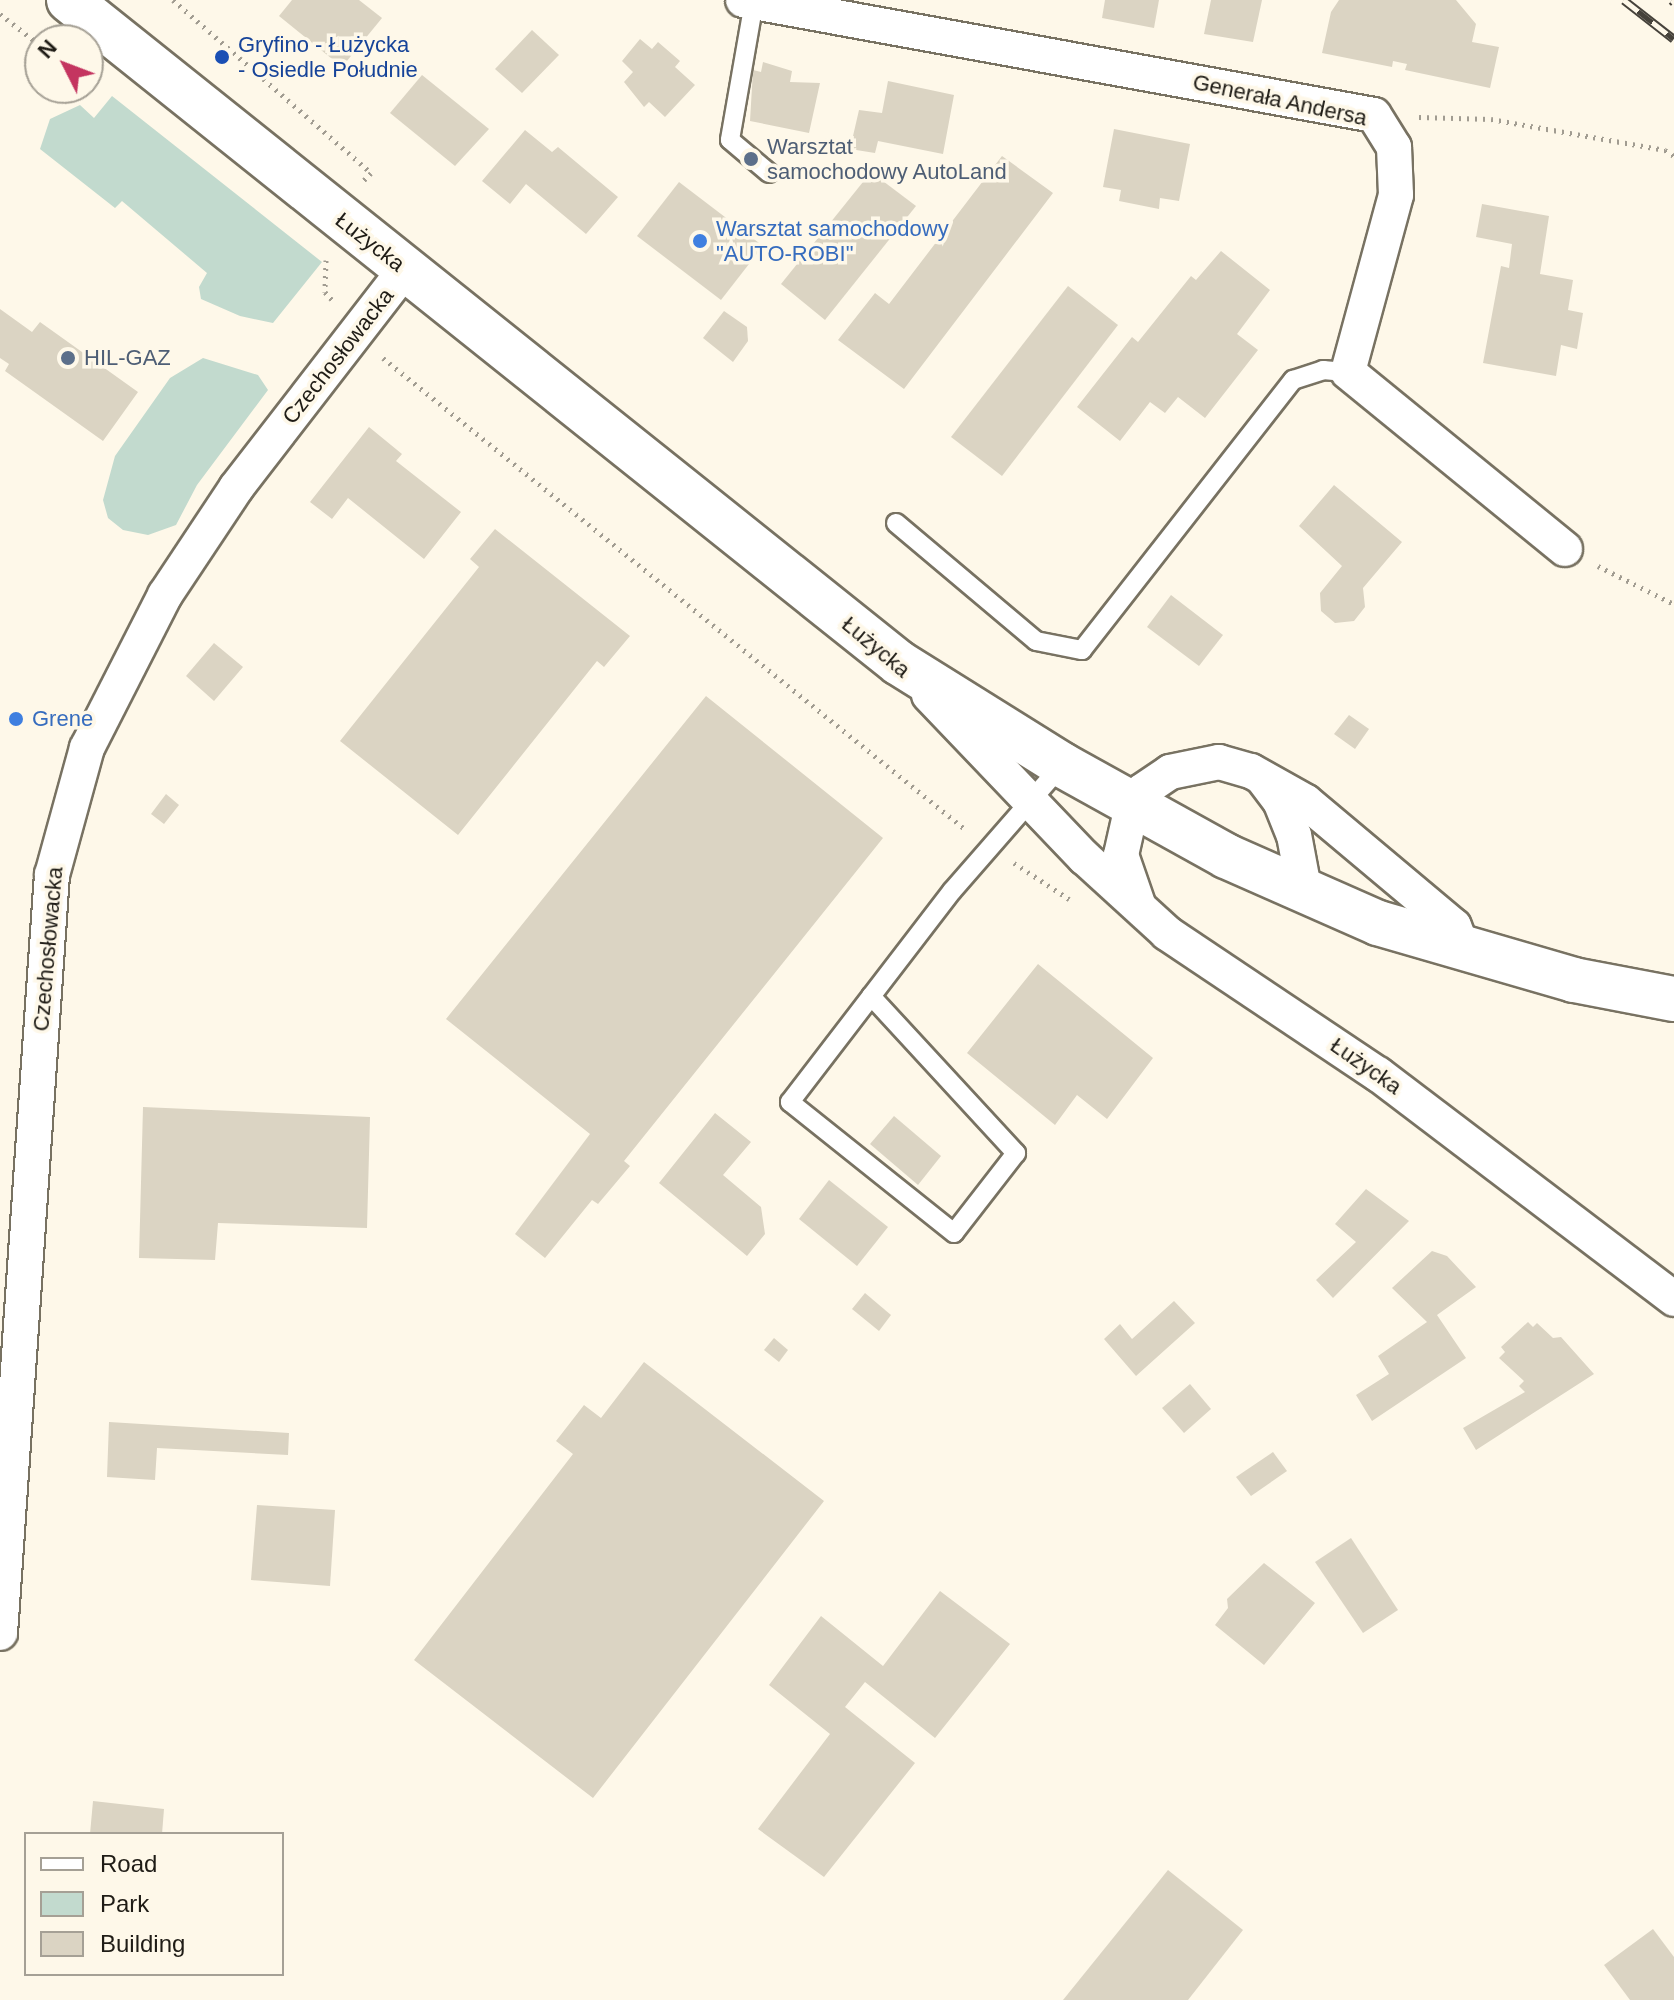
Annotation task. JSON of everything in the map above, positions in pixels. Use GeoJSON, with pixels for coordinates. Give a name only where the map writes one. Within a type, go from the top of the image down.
{"type":"FeatureCollection","features":[{"type":"Feature","properties":{"kind":"street","name":"Łużycka"},"geometry":{"type":"LineString","coordinates":[[69,0],[899,663],[1031,803],[1140,908],[1222,973],[1378,1074],[1674,1299]]}},
{"type":"Feature","properties":{"kind":"street","name":"Generała Andersa"},"geometry":{"type":"LineString","coordinates":[[749,1],[1374,115],[1394,147],[1396,195],[1348,372]]}},
{"type":"Feature","properties":{"kind":"street","name":"Czechosłowacka"},"geometry":{"type":"LineString","coordinates":[[0,1633],[52,875],[87,748],[165,595],[236,488],[405,269]]}},
{"type":"Feature","properties":{"kind":"street"},"geometry":{"type":"LineString","coordinates":[[1348,372],[1565,549]]}},
{"type":"Feature","properties":{"kind":"street"},"geometry":{"type":"LineString","coordinates":[[899,663],[1132,806],[1305,894],[1464,952],[1674,999]]}},
{"type":"Feature","properties":{"kind":"street"},"geometry":{"type":"LineString","coordinates":[[1140,908],[1121,855],[1132,806],[1150,785],[1191,764],[1219,762],[1251,771],[1306,802],[1454,926],[1464,952]]}},
{"type":"Feature","properties":{"kind":"street"},"geometry":{"type":"LineString","coordinates":[[1251,771],[1271,789],[1288,819],[1305,870],[1305,894]]}},
{"type":"Feature","properties":{"kind":"lane"},"geometry":{"type":"LineString","coordinates":[[749,1],[730,140],[769,173]]}},
{"type":"Feature","properties":{"kind":"lane"},"geometry":{"type":"LineString","coordinates":[[896,523],[1036,641],[1082,650],[1293,380],[1323,370],[1348,372]]}},
{"type":"Feature","properties":{"kind":"lane"},"geometry":{"type":"LineString","coordinates":[[871,996],[1016,1153],[954,1233],[790,1102],[871,996],[1062,765]]}},
{"type":"Feature","properties":{"kind":"path"},"geometry":{"type":"LineString","coordinates":[[0,14],[24,33]]}},
{"type":"Feature","properties":{"kind":"path"},"geometry":{"type":"LineString","coordinates":[[1374,115],[1491,119],[1665,150],[1674,156]]}},
{"type":"Feature","properties":{"kind":"path"},"geometry":{"type":"LineString","coordinates":[[317,250],[326,257],[325,292],[393,370],[991,848]]}},
{"type":"Feature","properties":{"kind":"path"},"geometry":{"type":"LineString","coordinates":[[1565,549],[1674,604]]}},
{"type":"Feature","properties":{"kind":"green space"},"geometry":{"type":"Polygon","coordinates":[[[112,96],[322,262],[273,323],[240,316],[201,299],[199,287],[207,273],[122,201],[115,208],[40,149],[50,119],[80,105],[94,118],[112,96]]]}},
{"type":"Feature","properties":{"kind":"green space"},"geometry":{"type":"Polygon","coordinates":[[[203,358],[258,375],[268,390],[197,485],[176,525],[148,535],[123,530],[108,518],[103,500],[115,456],[170,378],[203,358]]]}},
{"type":"Feature","properties":{"kind":"building"},"geometry":{"type":"Polygon","coordinates":[[[292,0],[359,0],[382,18],[342,67],[279,16],[292,0]]]}},
{"type":"Feature","properties":{"kind":"building"},"geometry":{"type":"Polygon","coordinates":[[[1105,0],[1159,0],[1154,28],[1102,18],[1105,0]]]}},
{"type":"Feature","properties":{"kind":"building"},"geometry":{"type":"Polygon","coordinates":[[[1211,0],[1262,0],[1253,42],[1204,34],[1211,0]]]}},
{"type":"Feature","properties":{"kind":"building"},"geometry":{"type":"Polygon","coordinates":[[[1339,0],[1456,0],[1476,24],[1472,42],[1499,47],[1490,88],[1405,70],[1407,64],[1393,61],[1392,67],[1322,53],[1331,12],[1339,0]]]}},
{"type":"Feature","properties":{"kind":"building"},"geometry":{"type":"Polygon","coordinates":[[[532,30],[559,55],[522,93],[495,69],[532,30]]]}},
{"type":"Feature","properties":{"kind":"building"},"geometry":{"type":"Polygon","coordinates":[[[640,39],[652,49],[658,42],[680,61],[675,67],[695,85],[665,117],[649,102],[644,107],[624,82],[633,72],[622,61],[640,39]]]}},
{"type":"Feature","properties":{"kind":"building"},"geometry":{"type":"Polygon","coordinates":[[[763,62],[792,71],[790,82],[820,83],[809,133],[750,121],[753,70],[761,72],[763,62]]]}},
{"type":"Feature","properties":{"kind":"building"},"geometry":{"type":"Polygon","coordinates":[[[422,75],[489,129],[455,166],[390,113],[422,75]]]}},
{"type":"Feature","properties":{"kind":"building"},"geometry":{"type":"Polygon","coordinates":[[[888,81],[954,95],[943,154],[878,141],[875,153],[850,149],[859,110],[882,113],[888,81]]]}},
{"type":"Feature","properties":{"kind":"building"},"geometry":{"type":"Polygon","coordinates":[[[1114,129],[1190,144],[1179,201],[1160,198],[1159,209],[1119,201],[1121,190],[1103,187],[1114,129]]]}},
{"type":"Feature","properties":{"kind":"building"},"geometry":{"type":"Polygon","coordinates":[[[525,130],[552,152],[558,147],[618,197],[586,234],[526,184],[510,204],[482,181],[525,130]]]}},
{"type":"Feature","properties":{"kind":"building"},"geometry":{"type":"Polygon","coordinates":[[[1002,156],[1053,193],[904,389],[838,340],[875,293],[889,304],[1002,156]]]}},
{"type":"Feature","properties":{"kind":"building"},"geometry":{"type":"Polygon","coordinates":[[[871,172],[916,206],[825,320],[781,284],[871,172]]]}},
{"type":"Feature","properties":{"kind":"building","name":"Warsztat samochodowy \"AUTO-ROBI\""},"geometry":{"type":"Polygon","coordinates":[[[679,182],[763,246],[721,300],[637,236],[679,182]]]}},
{"type":"Feature","properties":{"kind":"building"},"geometry":{"type":"Polygon","coordinates":[[[1482,204],[1549,216],[1540,274],[1573,280],[1568,310],[1583,313],[1577,349],[1561,345],[1556,376],[1483,363],[1501,266],[1509,268],[1512,244],[1476,237],[1482,204]]]}},
{"type":"Feature","properties":{"kind":"building"},"geometry":{"type":"Polygon","coordinates":[[[1221,251],[1270,290],[1237,334],[1258,350],[1205,418],[1178,397],[1165,413],[1150,402],[1120,441],[1077,407],[1132,337],[1138,342],[1191,276],[1196,280],[1221,251]]]}},
{"type":"Feature","properties":{"kind":"building"},"geometry":{"type":"Polygon","coordinates":[[[1068,286],[1118,325],[1002,476],[951,437],[1068,286]]]}},
{"type":"Feature","properties":{"kind":"building"},"geometry":{"type":"Polygon","coordinates":[[[0,309],[32,332],[40,322],[138,392],[103,441],[5,371],[9,364],[0,358],[0,309]]]}},
{"type":"Feature","properties":{"kind":"building"},"geometry":{"type":"Polygon","coordinates":[[[724,311],[747,327],[748,341],[733,362],[703,338],[724,311]]]}},
{"type":"Feature","properties":{"kind":"building"},"geometry":{"type":"Polygon","coordinates":[[[369,427],[402,454],[396,461],[461,512],[424,559],[348,498],[332,519],[310,502],[369,427]]]}},
{"type":"Feature","properties":{"kind":"building"},"geometry":{"type":"Polygon","coordinates":[[[1334,485],[1402,542],[1363,588],[1365,607],[1354,621],[1335,623],[1321,611],[1320,593],[1342,566],[1299,526],[1334,485]]]}},
{"type":"Feature","properties":{"kind":"building"},"geometry":{"type":"Polygon","coordinates":[[[495,529],[630,636],[604,667],[597,661],[458,835],[340,741],[479,567],[470,559],[495,529]]]}},
{"type":"Feature","properties":{"kind":"building"},"geometry":{"type":"Polygon","coordinates":[[[1171,595],[1223,635],[1199,666],[1147,627],[1171,595]]]}},
{"type":"Feature","properties":{"kind":"building"},"geometry":{"type":"Polygon","coordinates":[[[214,643],[243,667],[214,701],[186,676],[214,643]]]}},
{"type":"Feature","properties":{"kind":"building"},"geometry":{"type":"Polygon","coordinates":[[[706,696],[883,838],[624,1161],[630,1166],[598,1204],[592,1200],[545,1258],[515,1234],[590,1134],[446,1019],[706,696]]]}},
{"type":"Feature","properties":{"kind":"building"},"geometry":{"type":"Polygon","coordinates":[[[1349,715],[1369,729],[1355,749],[1334,734],[1349,715]]]}},
{"type":"Feature","properties":{"kind":"building"},"geometry":{"type":"Polygon","coordinates":[[[166,794],[179,805],[164,824],[151,814],[166,794]]]}},
{"type":"Feature","properties":{"kind":"building"},"geometry":{"type":"Polygon","coordinates":[[[1038,964],[1153,1058],[1107,1119],[1077,1095],[1055,1125],[967,1053],[1038,964]]]}},
{"type":"Feature","properties":{"kind":"building"},"geometry":{"type":"Polygon","coordinates":[[[143,1107],[370,1117],[367,1228],[218,1223],[215,1260],[139,1258],[143,1107]]]}},
{"type":"Feature","properties":{"kind":"building"},"geometry":{"type":"Polygon","coordinates":[[[715,1113],[751,1142],[723,1175],[761,1207],[765,1234],[747,1256],[659,1183],[715,1113]]]}},
{"type":"Feature","properties":{"kind":"building"},"geometry":{"type":"Polygon","coordinates":[[[894,1116],[941,1156],[918,1185],[870,1144],[894,1116]]]}},
{"type":"Feature","properties":{"kind":"building"},"geometry":{"type":"Polygon","coordinates":[[[829,1180],[888,1227],[857,1266],[799,1219],[829,1180]]]}},
{"type":"Feature","properties":{"kind":"building"},"geometry":{"type":"Polygon","coordinates":[[[1366,1189],[1409,1221],[1333,1298],[1316,1280],[1356,1242],[1335,1224],[1366,1189]]]}},
{"type":"Feature","properties":{"kind":"building"},"geometry":{"type":"Polygon","coordinates":[[[1432,1251],[1447,1256],[1476,1287],[1437,1315],[1466,1358],[1372,1421],[1356,1395],[1389,1374],[1378,1356],[1427,1322],[1392,1288],[1432,1251]]]}},
{"type":"Feature","properties":{"kind":"building"},"geometry":{"type":"Polygon","coordinates":[[[865,1293],[891,1315],[879,1331],[852,1309],[865,1293]]]}},
{"type":"Feature","properties":{"kind":"building"},"geometry":{"type":"Polygon","coordinates":[[[1174,1301],[1195,1323],[1136,1376],[1104,1339],[1120,1324],[1132,1339],[1174,1301]]]}},
{"type":"Feature","properties":{"kind":"building"},"geometry":{"type":"Polygon","coordinates":[[[1528,1322],[1533,1327],[1537,1323],[1553,1338],[1561,1337],[1594,1374],[1476,1450],[1463,1428],[1525,1392],[1519,1386],[1524,1381],[1499,1358],[1505,1352],[1501,1347],[1528,1322]]]}},
{"type":"Feature","properties":{"kind":"building"},"geometry":{"type":"Polygon","coordinates":[[[774,1338],[788,1350],[779,1362],[764,1350],[774,1338]]]}},
{"type":"Feature","properties":{"kind":"building"},"geometry":{"type":"Polygon","coordinates":[[[644,1362],[824,1501],[593,1798],[414,1660],[573,1454],[556,1441],[584,1405],[601,1418],[644,1362]]]}},
{"type":"Feature","properties":{"kind":"building"},"geometry":{"type":"Polygon","coordinates":[[[1190,1384],[1211,1409],[1184,1433],[1162,1408],[1190,1384]]]}},
{"type":"Feature","properties":{"kind":"building"},"geometry":{"type":"Polygon","coordinates":[[[109,1422],[289,1433],[288,1455],[157,1448],[155,1480],[107,1477],[109,1422]]]}},
{"type":"Feature","properties":{"kind":"building"},"geometry":{"type":"Polygon","coordinates":[[[1273,1452],[1287,1471],[1251,1496],[1236,1477],[1273,1452]]]}},
{"type":"Feature","properties":{"kind":"building"},"geometry":{"type":"Polygon","coordinates":[[[257,1505],[335,1510],[330,1586],[251,1580],[257,1505]]]}},
{"type":"Feature","properties":{"kind":"building"},"geometry":{"type":"Polygon","coordinates":[[[1351,1538],[1398,1610],[1363,1633],[1315,1562],[1351,1538]]]}},
{"type":"Feature","properties":{"kind":"building"},"geometry":{"type":"Polygon","coordinates":[[[1264,1563],[1315,1603],[1264,1665],[1215,1625],[1228,1608],[1227,1599],[1264,1563]]]}},
{"type":"Feature","properties":{"kind":"building"},"geometry":{"type":"Polygon","coordinates":[[[940,1591],[1010,1644],[935,1738],[865,1682],[845,1707],[915,1763],[824,1877],[758,1829],[830,1734],[769,1685],[821,1616],[883,1666],[940,1591]]]}},
{"type":"Feature","properties":{"kind":"building"},"geometry":{"type":"Polygon","coordinates":[[[93,1801],[164,1809],[162,1832],[90,1832],[93,1801]]]}},
{"type":"Feature","properties":{"kind":"building"},"geometry":{"type":"Polygon","coordinates":[[[1168,1870],[1243,1930],[1188,2000],[1063,2000],[1168,1870]]]}},
{"type":"Feature","properties":{"kind":"building"},"geometry":{"type":"Polygon","coordinates":[[[1653,1929],[1674,1957],[1674,2000],[1630,2000],[1604,1965],[1653,1929]]]}},
{"type":"Feature","properties":{"kind":"railway"},"geometry":{"type":"LineString","coordinates":[[1624,0],[1674,39]]}},
{"type":"Feature","properties":{"kind":"place","name":"Gryfino - Łużycka - Osiedle Południe"},"geometry":{"type":"Point","coordinates":[222,57]}},
{"type":"Feature","properties":{"kind":"place","name":"Warsztat samochodowy AutoLand"},"geometry":{"type":"Point","coordinates":[751,159]}},
{"type":"Feature","properties":{"kind":"place","name":"Warsztat samochodowy \"AUTO-ROBI\""},"geometry":{"type":"Point","coordinates":[700,241]}},
{"type":"Feature","properties":{"kind":"place","name":"HIL-GAZ"},"geometry":{"type":"Point","coordinates":[68,358]}},
{"type":"Feature","properties":{"kind":"place","name":"Grene"},"geometry":{"type":"Point","coordinates":[16,719]}}]}
